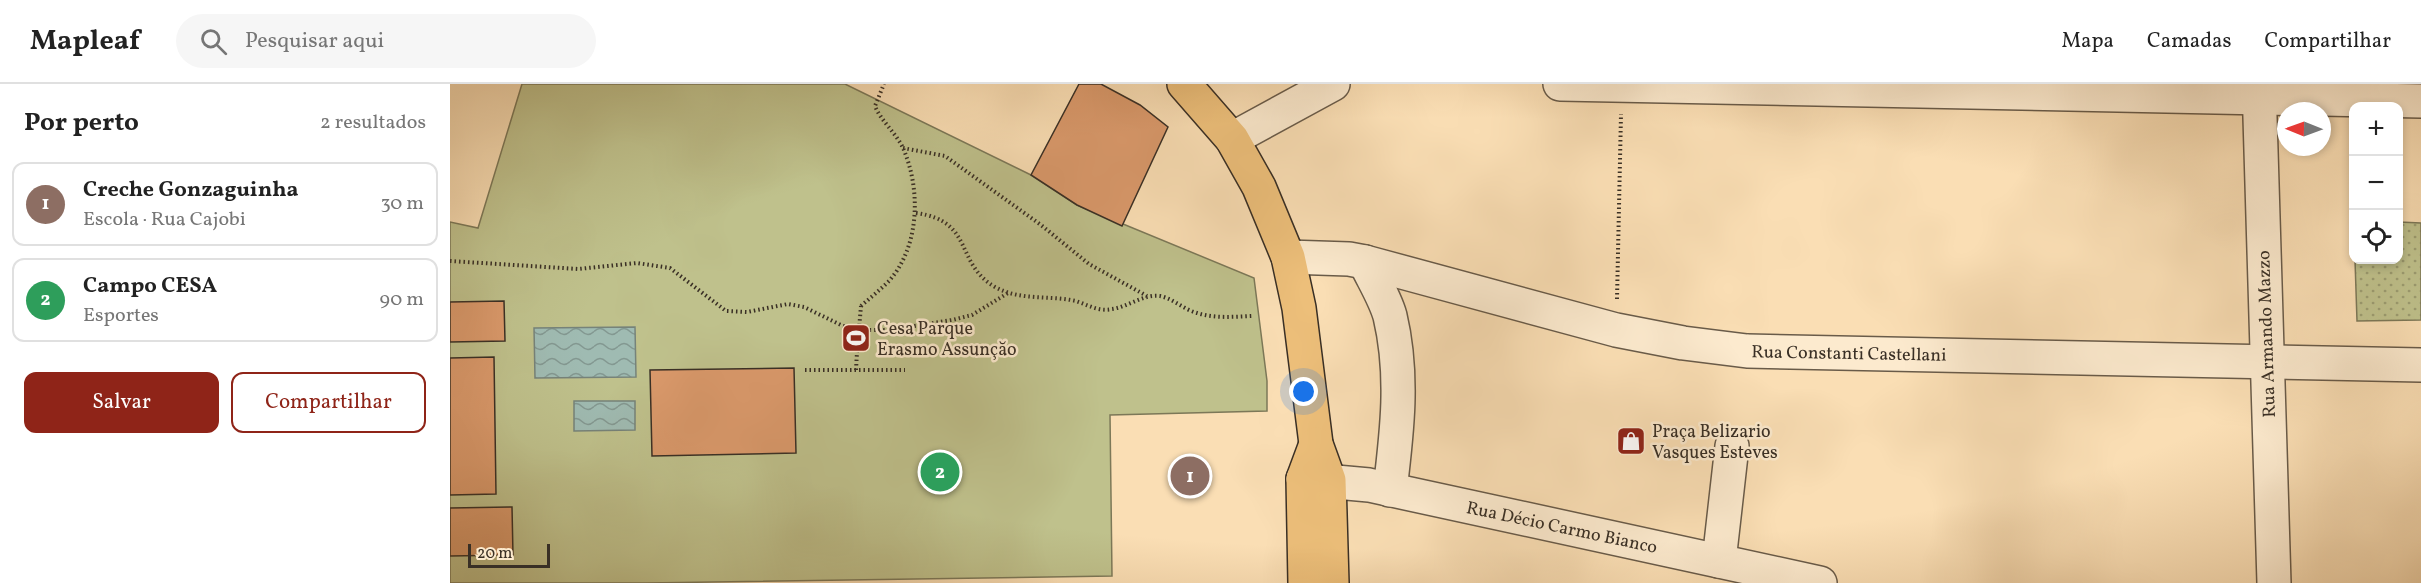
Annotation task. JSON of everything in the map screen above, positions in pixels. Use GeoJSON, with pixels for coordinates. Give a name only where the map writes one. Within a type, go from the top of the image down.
{"type":"FeatureCollection","features":[{"type":"Feature","properties":{"kind":"main road"},"geometry":{"type":"LineString","coordinates":[[1184,84],[1232,139],[1263,197],[1287,257],[1299,308],[1316,444],[1316,479],[1305,583]]}},
{"type":"Feature","properties":{"kind":"main road"},"geometry":{"type":"LineString","coordinates":[[1316,479],[1332,583]]}},
{"type":"Feature","properties":{"kind":"street"},"geometry":{"type":"LineString","coordinates":[[1232,139],[1333,84]]}},
{"type":"Feature","properties":{"kind":"street"},"geometry":{"type":"LineString","coordinates":[[1560,84],[1621,87],[2259,91],[2421,101]]}},
{"type":"Feature","properties":{"kind":"street","name":"Rua Armando Mazzo"},"geometry":{"type":"LineString","coordinates":[[2259,91],[2274,583]]}},
{"type":"Feature","properties":{"kind":"street","name":"Rua Constanti Castellani"},"geometry":{"type":"LineString","coordinates":[[1287,257],[1365,262],[1616,330],[1683,344],[1747,351],[2421,365]]}},
{"type":"Feature","properties":{"kind":"street"},"geometry":{"type":"LineString","coordinates":[[1365,262],[1389,314],[1397,358],[1399,412],[1390,490]]}},
{"type":"Feature","properties":{"kind":"street"},"geometry":{"type":"LineString","coordinates":[[1719,561],[1732,446]]}},
{"type":"Feature","properties":{"kind":"street","name":"Rua Décio Carmo Bianco"},"geometry":{"type":"LineString","coordinates":[[1316,479],[1390,490],[1820,583]]}},
{"type":"Feature","properties":{"kind":"path"},"geometry":{"type":"LineString","coordinates":[[856,370],[861,306],[890,280],[911,234],[916,213],[909,165],[903,148],[875,106],[884,84]]}},
{"type":"Feature","properties":{"kind":"path"},"geometry":{"type":"LineString","coordinates":[[1616,330],[1621,87]]}},
{"type":"Feature","properties":{"kind":"path"},"geometry":{"type":"LineString","coordinates":[[903,148],[945,156],[1041,225],[1089,264],[1148,296]]}},
{"type":"Feature","properties":{"kind":"path"},"geometry":{"type":"LineString","coordinates":[[916,213],[934,215],[950,224],[979,273],[994,286],[1008,293],[1029,297],[1056,298],[1111,310],[1148,296],[1161,296],[1202,314],[1252,316]]}},
{"type":"Feature","properties":{"kind":"path"},"geometry":{"type":"LineString","coordinates":[[450,261],[578,269],[637,263],[670,268],[726,311],[747,312],[788,304],[804,307],[843,326],[864,330],[890,330],[972,315],[1008,293]]}},
{"type":"Feature","properties":{"kind":"path"},"geometry":{"type":"LineString","coordinates":[[805,370],[905,370]]}},
{"type":"Feature","properties":{"kind":"green space","name":"Cesa Parque Erasmo Assunçăo"},"geometry":{"type":"Polygon","coordinates":[[[522,84],[845,84],[1031,175],[1077,205],[1254,278],[1267,381],[1267,411],[1110,415],[1112,576],[646,583],[450,583],[450,222],[478,228],[522,84]]]}},
{"type":"Feature","properties":{"kind":"green space"},"geometry":{"type":"Polygon","coordinates":[[[2403,222],[2421,223],[2421,320],[2357,321],[2355,264],[2403,264],[2403,222]]]}},
{"type":"Feature","properties":{"kind":"water"},"geometry":{"type":"Polygon","coordinates":[[[635,327],[636,377],[535,378],[534,328],[635,327]]]}},
{"type":"Feature","properties":{"kind":"water"},"geometry":{"type":"Polygon","coordinates":[[[574,401],[635,401],[635,430],[574,431],[574,401]]]}},
{"type":"Feature","properties":{"kind":"building"},"geometry":{"type":"Polygon","coordinates":[[[1079,84],[1101,84],[1140,105],[1168,127],[1122,226],[1077,205],[1031,175],[1079,84]]]}},
{"type":"Feature","properties":{"kind":"building"},"geometry":{"type":"Polygon","coordinates":[[[504,301],[505,341],[450,342],[450,302],[504,301]]]}},
{"type":"Feature","properties":{"kind":"building"},"geometry":{"type":"Polygon","coordinates":[[[494,357],[496,494],[450,495],[450,358],[494,357]]]}},
{"type":"Feature","properties":{"kind":"building"},"geometry":{"type":"Polygon","coordinates":[[[794,368],[796,453],[652,456],[650,370],[794,368]]]}},
{"type":"Feature","properties":{"kind":"building"},"geometry":{"type":"Polygon","coordinates":[[[512,507],[513,555],[450,556],[450,508],[512,507]]]}},
{"type":"Feature","properties":{"kind":"place","name":"Cesa Parque Erasmo Assunçăo"},"geometry":{"type":"Point","coordinates":[856,338]}},
{"type":"Feature","properties":{"kind":"place","name":"Praça Belizario Vasques Esteves"},"geometry":{"type":"Point","coordinates":[1631,441]}},
{"type":"Feature","properties":{"kind":"place","name":"Campo CESA"},"geometry":{"type":"Point","coordinates":[940,472]}},
{"type":"Feature","properties":{"kind":"place","name":"Creche Gonzaguinha"},"geometry":{"type":"Point","coordinates":[1190,476]}}]}
